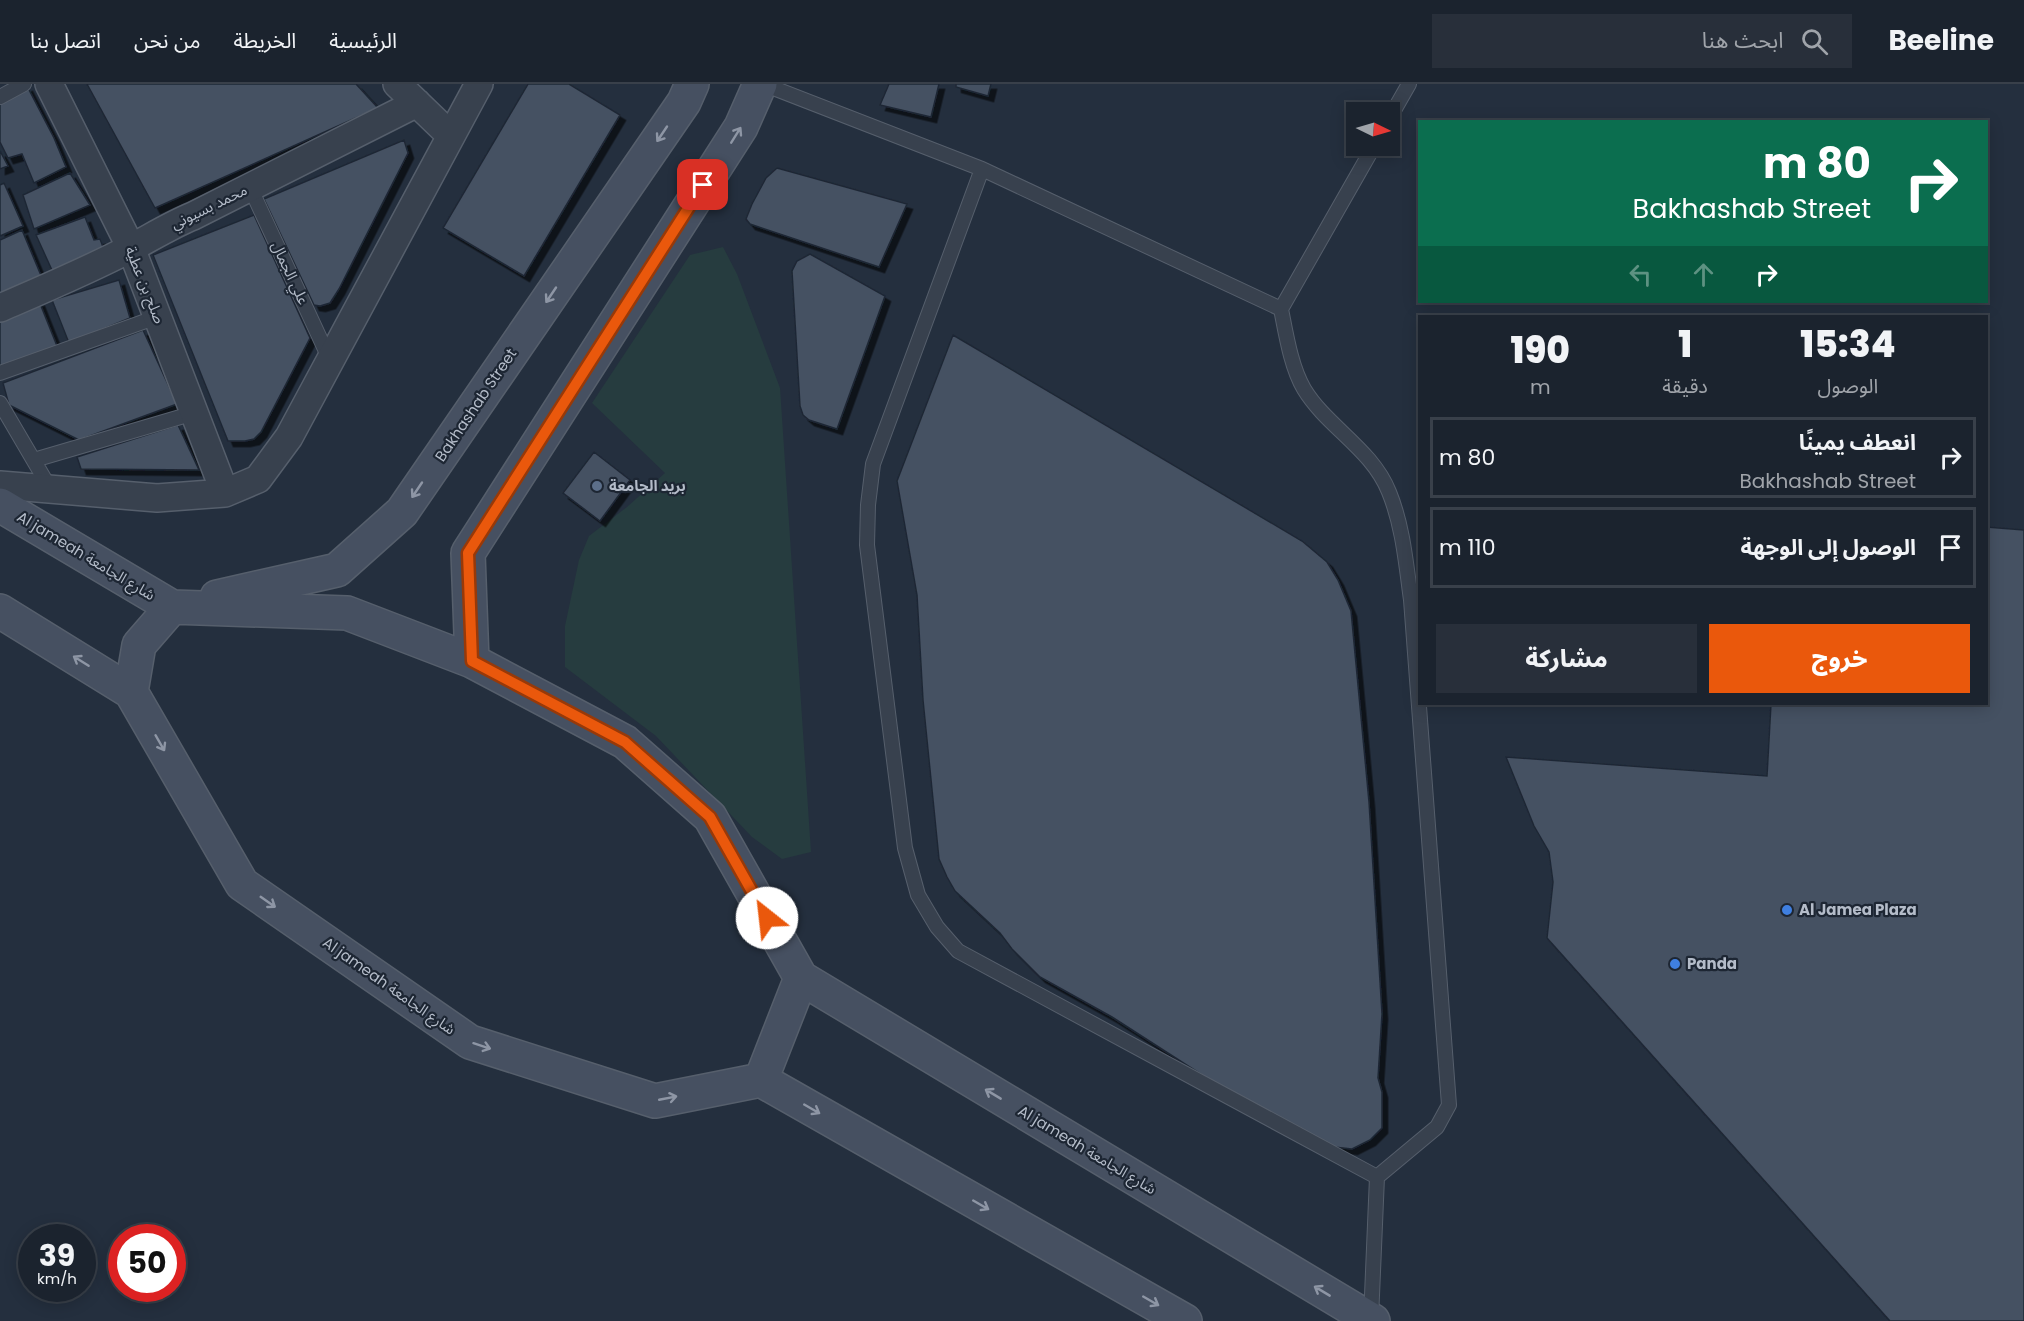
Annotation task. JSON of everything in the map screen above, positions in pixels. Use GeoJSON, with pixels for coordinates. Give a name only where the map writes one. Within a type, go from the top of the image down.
{"type":"FeatureCollection","features":[{"type":"Feature","properties":{"kind":"main road","name":"Bakhashab Street"},"geometry":{"type":"LineString","coordinates":[[172,607],[337,570],[402,512],[684,102],[692,84]]}},
{"type":"Feature","properties":{"kind":"main road"},"geometry":{"type":"LineString","coordinates":[[472,661],[468,553],[741,127],[762,84]]}},
{"type":"Feature","properties":{"kind":"main road","name":"Al jameah شارع الجامعة"},"geometry":{"type":"LineString","coordinates":[[0,505],[172,607],[347,613],[472,661],[625,742],[710,817],[801,978],[1372,1320]]}},
{"type":"Feature","properties":{"kind":"main road","name":"Al jameah شارع الجامعة"},"geometry":{"type":"LineString","coordinates":[[131,692],[139,645],[172,607]]}},
{"type":"Feature","properties":{"kind":"main road","name":"Al jameah شارع الجامعة"},"geometry":{"type":"LineString","coordinates":[[0,611],[131,692],[242,884],[470,1042],[655,1101],[761,1080]]}},
{"type":"Feature","properties":{"kind":"main road"},"geometry":{"type":"LineString","coordinates":[[801,978],[761,1080],[1185,1321]]}},
{"type":"Feature","properties":{"kind":"street","name":"صلح بن عطية"},"geometry":{"type":"LineString","coordinates":[[49,84],[131,248],[225,494]]}},
{"type":"Feature","properties":{"kind":"street"},"geometry":{"type":"LineString","coordinates":[[397,84],[450,135]]}},
{"type":"Feature","properties":{"kind":"street"},"geometry":{"type":"LineString","coordinates":[[0,485],[157,498],[225,494],[258,479],[289,437],[479,84]]}},
{"type":"Feature","properties":{"kind":"street","name":"محمد بسيوني"},"geometry":{"type":"LineString","coordinates":[[0,308],[53,286],[131,248],[170,225],[417,103]]}},
{"type":"Feature","properties":{"kind":"lane"},"geometry":{"type":"LineString","coordinates":[[0,97],[24,84]]}},
{"type":"Feature","properties":{"kind":"lane"},"geometry":{"type":"LineString","coordinates":[[762,84],[982,170],[1281,309]]}},
{"type":"Feature","properties":{"kind":"lane"},"geometry":{"type":"LineString","coordinates":[[1399,102],[1409,84]]}},
{"type":"Feature","properties":{"kind":"lane"},"geometry":{"type":"LineString","coordinates":[[1368,156],[1281,309],[1290,350],[1304,388],[1326,416],[1368,458],[1389,490],[1404,548],[1418,704]]}},
{"type":"Feature","properties":{"kind":"lane"},"geometry":{"type":"LineString","coordinates":[[982,170],[873,464],[868,505],[867,545],[905,848],[918,895],[937,927],[958,951],[1377,1177]]}},
{"type":"Feature","properties":{"kind":"lane","name":"علي الجمال"},"geometry":{"type":"LineString","coordinates":[[250,187],[330,360]]}},
{"type":"Feature","properties":{"kind":"lane"},"geometry":{"type":"LineString","coordinates":[[0,373],[157,317]]}},
{"type":"Feature","properties":{"kind":"lane"},"geometry":{"type":"LineString","coordinates":[[0,403],[51,490]]}},
{"type":"Feature","properties":{"kind":"lane"},"geometry":{"type":"LineString","coordinates":[[34,460],[194,413]]}},
{"type":"Feature","properties":{"kind":"lane"},"geometry":{"type":"LineString","coordinates":[[1372,1320],[1377,1177],[1437,1127],[1449,1105],[1418,705]]}},
{"type":"Feature","properties":{"kind":"green space"},"geometry":{"type":"Polygon","coordinates":[[[723,247],[737,274],[780,388],[811,852],[782,859],[752,837],[656,736],[565,667],[565,626],[579,560],[589,536],[627,507],[665,473],[592,403],[690,255],[723,247]]]}},
{"type":"Feature","properties":{"kind":"building"},"geometry":{"type":"Polygon","coordinates":[[[87,84],[356,84],[378,108],[155,208],[87,84]]]}},
{"type":"Feature","properties":{"kind":"building"},"geometry":{"type":"Polygon","coordinates":[[[528,84],[569,84],[620,115],[524,276],[443,228],[528,84]]]}},
{"type":"Feature","properties":{"kind":"building"},"geometry":{"type":"Polygon","coordinates":[[[889,84],[939,84],[931,117],[880,105],[889,84]]]}},
{"type":"Feature","properties":{"kind":"building"},"geometry":{"type":"Polygon","coordinates":[[[956,84],[991,84],[988,96],[956,87],[956,84]]]}},
{"type":"Feature","properties":{"kind":"building"},"geometry":{"type":"Polygon","coordinates":[[[27,86],[66,167],[34,183],[22,154],[8,158],[0,142],[0,100],[27,86]]]}},
{"type":"Feature","properties":{"kind":"building"},"geometry":{"type":"Polygon","coordinates":[[[404,140],[408,153],[339,289],[330,303],[314,305],[264,199],[404,140]]]}},
{"type":"Feature","properties":{"kind":"building"},"geometry":{"type":"Polygon","coordinates":[[[0,151],[8,166],[0,169],[0,151]]]}},
{"type":"Feature","properties":{"kind":"building"},"geometry":{"type":"Polygon","coordinates":[[[777,168],[907,204],[879,267],[750,224],[746,219],[752,204],[766,178],[777,168]]]}},
{"type":"Feature","properties":{"kind":"building"},"geometry":{"type":"Polygon","coordinates":[[[70,173],[90,205],[34,229],[23,195],[70,173]]]}},
{"type":"Feature","properties":{"kind":"building"},"geometry":{"type":"Polygon","coordinates":[[[4,183],[23,226],[0,236],[0,185],[4,183]]]}},
{"type":"Feature","properties":{"kind":"building"},"geometry":{"type":"Polygon","coordinates":[[[254,215],[310,338],[261,432],[254,439],[228,441],[153,255],[254,215]]]}},
{"type":"Feature","properties":{"kind":"building"},"geometry":{"type":"Polygon","coordinates":[[[85,217],[94,240],[100,239],[106,255],[56,279],[36,235],[85,217]]]}},
{"type":"Feature","properties":{"kind":"building"},"geometry":{"type":"Polygon","coordinates":[[[22,230],[45,285],[0,304],[0,240],[22,230]]]}},
{"type":"Feature","properties":{"kind":"building"},"geometry":{"type":"Polygon","coordinates":[[[810,254],[885,296],[837,429],[809,420],[803,415],[800,406],[792,271],[797,261],[810,254]]]}},
{"type":"Feature","properties":{"kind":"building"},"geometry":{"type":"Polygon","coordinates":[[[119,280],[130,318],[69,343],[52,300],[119,280]]]}},
{"type":"Feature","properties":{"kind":"building"},"geometry":{"type":"Polygon","coordinates":[[[39,301],[57,346],[0,367],[0,317],[39,301]]]}},
{"type":"Feature","properties":{"kind":"building"},"geometry":{"type":"Polygon","coordinates":[[[143,330],[177,404],[79,440],[9,405],[3,383],[143,330]]]}},
{"type":"Feature","properties":{"kind":"building"},"geometry":{"type":"Polygon","coordinates":[[[953,335],[1302,541],[1327,562],[1338,580],[1351,611],[1369,802],[1382,1014],[1378,1078],[1382,1092],[1382,1128],[1370,1140],[1352,1149],[1334,1147],[1244,1102],[1112,1017],[1040,977],[1012,949],[1000,933],[955,891],[947,877],[939,859],[923,700],[917,595],[897,481],[953,335]]]}},
{"type":"Feature","properties":{"kind":"building"},"geometry":{"type":"Polygon","coordinates":[[[178,425],[199,470],[81,469],[77,457],[178,425]]]}},
{"type":"Feature","properties":{"kind":"building","name":"بريد الجامعة"},"geometry":{"type":"Polygon","coordinates":[[[594,452],[630,480],[600,521],[563,493],[594,452]]]}},
{"type":"Feature","properties":{"kind":"building","name":"Al Jamea Plaza"},"geometry":{"type":"Polygon","coordinates":[[[1988,527],[2024,530],[2024,1321],[1890,1321],[1547,938],[1553,882],[1549,852],[1534,826],[1506,757],[1767,776],[1771,705],[1988,705],[1988,527]]]}},
{"type":"Feature","properties":{"kind":"place","name":"بريد الجامعة"},"geometry":{"type":"Point","coordinates":[597,486]}},
{"type":"Feature","properties":{"kind":"place","name":"Al Jamea Plaza"},"geometry":{"type":"Point","coordinates":[1787,910]}},
{"type":"Feature","properties":{"kind":"place","name":"Panda"},"geometry":{"type":"Point","coordinates":[1675,964]}},
{"type":"Feature","properties":{"kind":"route"},"geometry":{"type":"LineString","coordinates":[[703,185],[468,553],[472,661],[625,742],[710,817],[767,918]]}}]}
